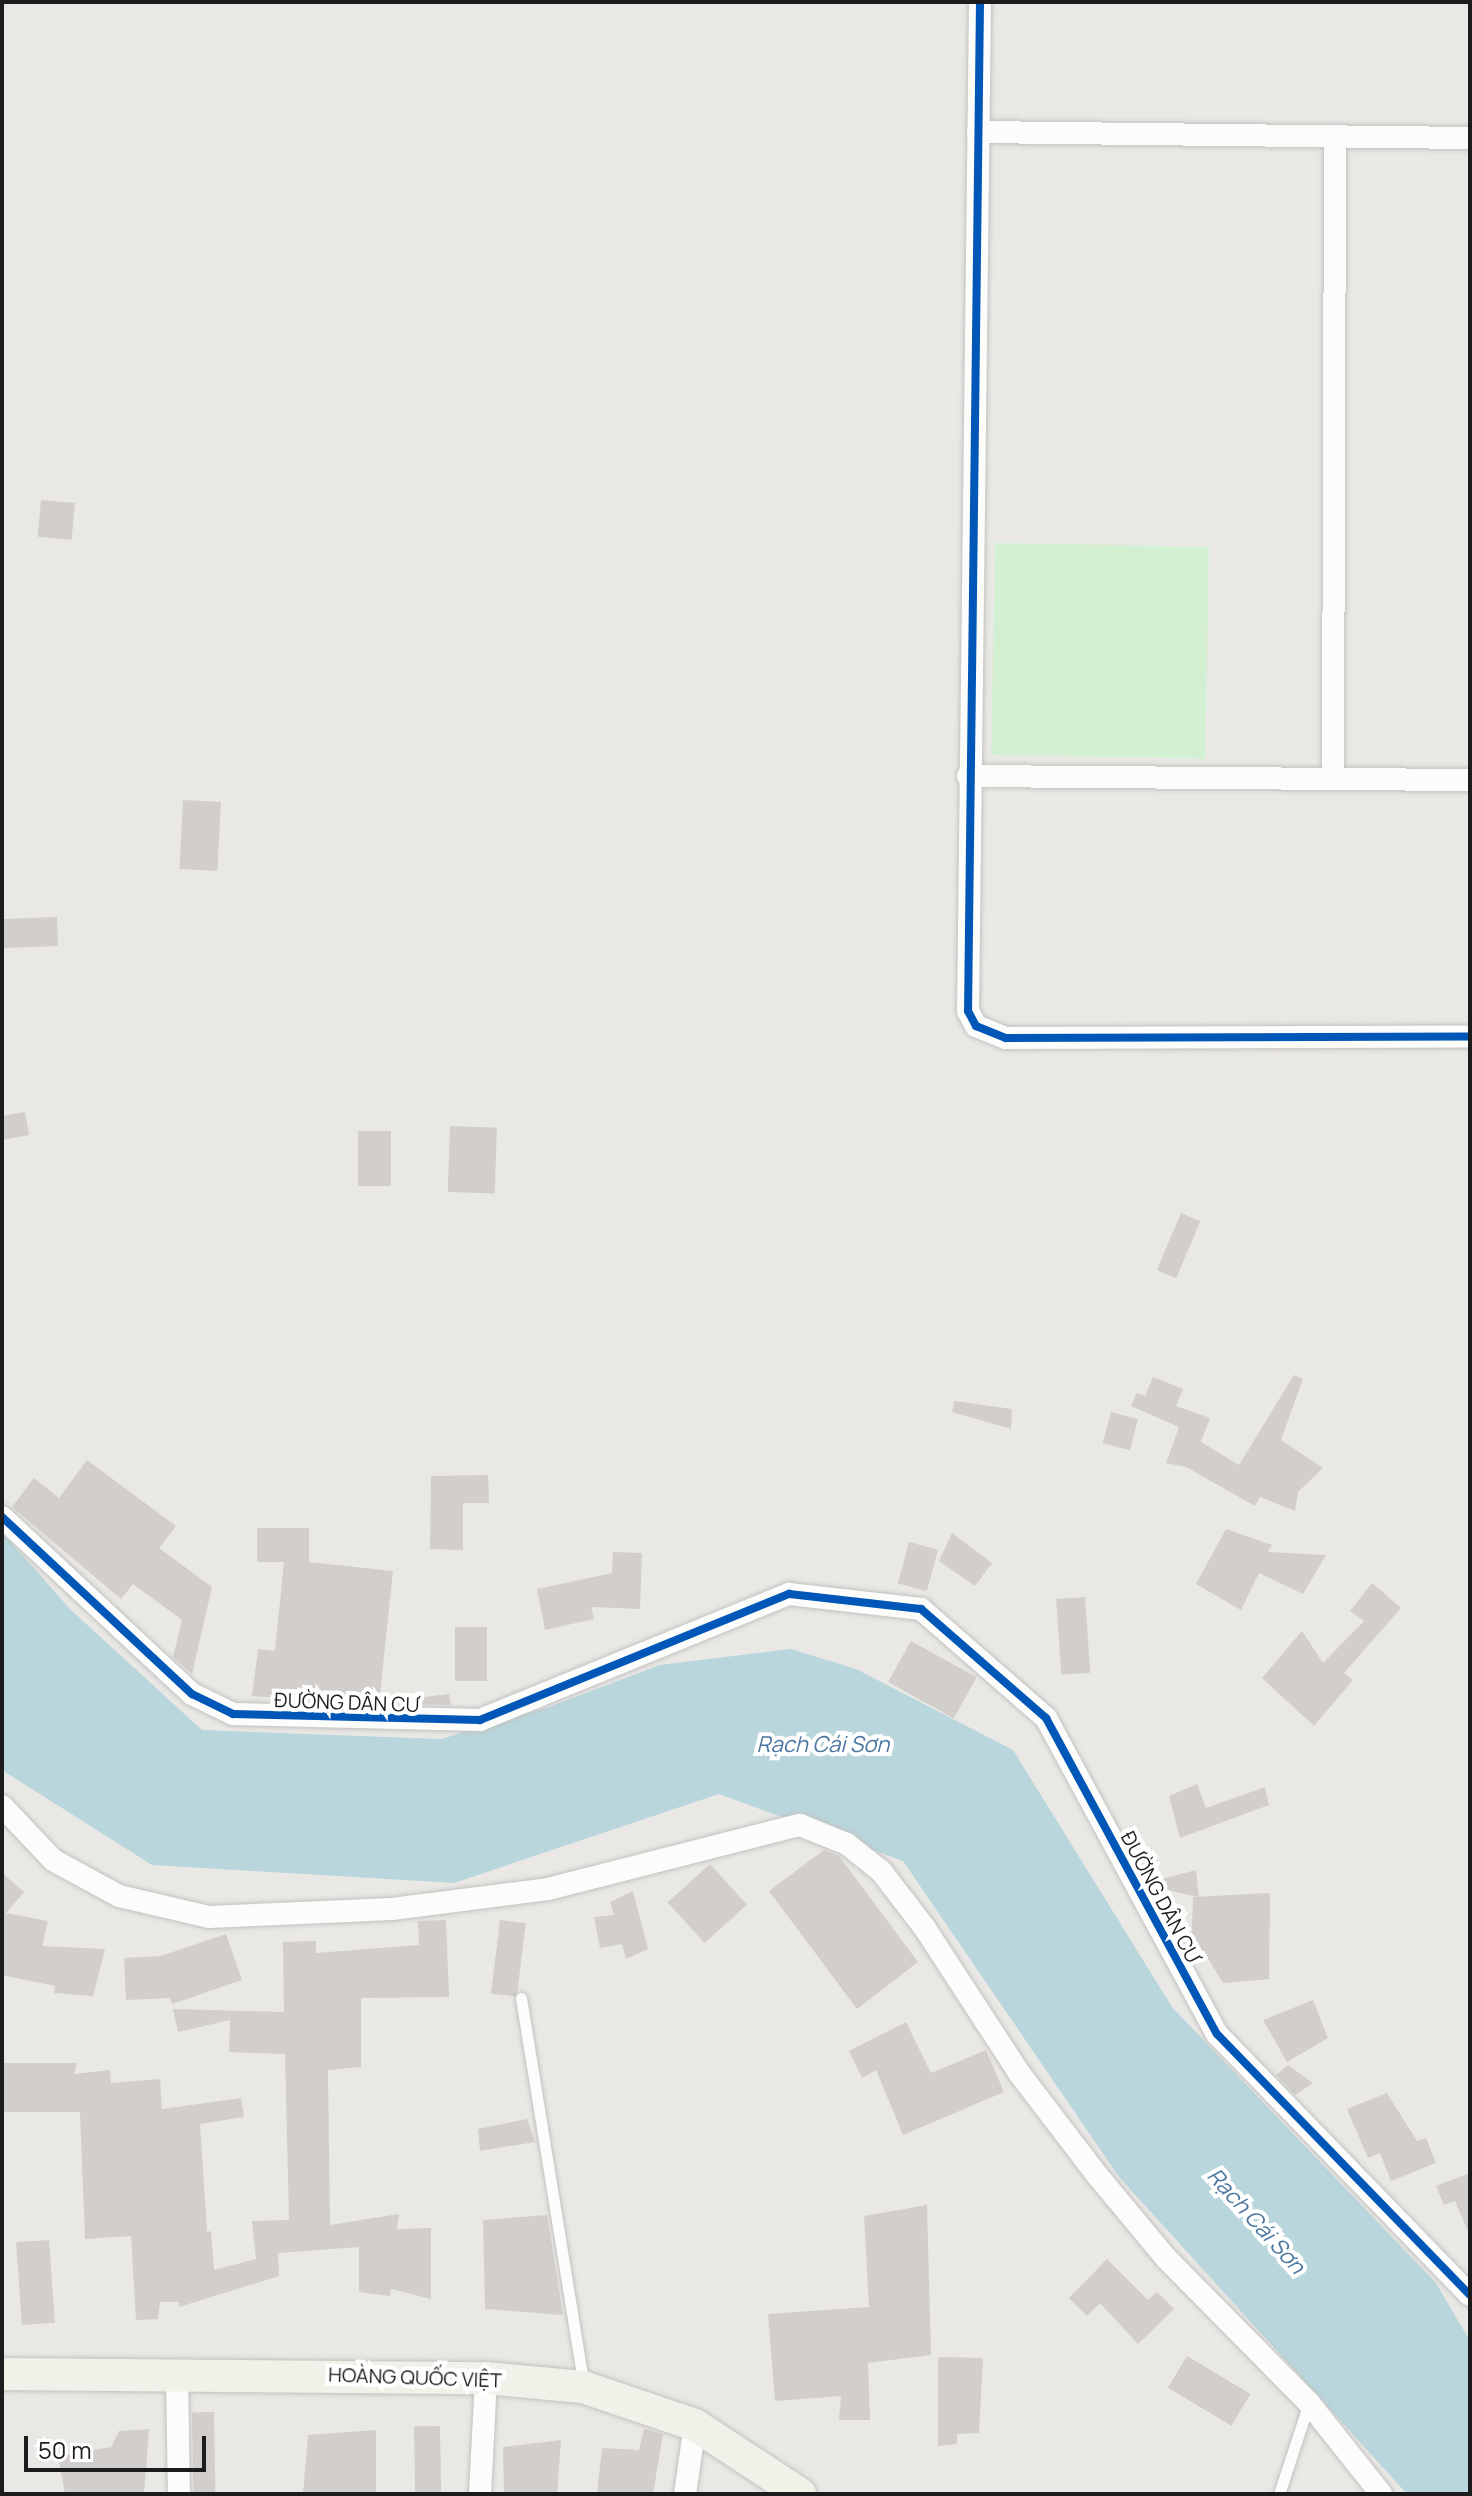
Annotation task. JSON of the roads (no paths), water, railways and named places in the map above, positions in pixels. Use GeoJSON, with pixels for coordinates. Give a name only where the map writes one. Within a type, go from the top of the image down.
{"type":"FeatureCollection","features":[{"type":"Feature","properties":{"kind":"street"},"geometry":{"type":"LineString","coordinates":[[980,2],[967,993],[976,1026],[1006,1038],[1470,1036]]}},
{"type":"Feature","properties":{"kind":"street"},"geometry":{"type":"LineString","coordinates":[[978,132],[1470,138]]}},
{"type":"Feature","properties":{"kind":"street"},"geometry":{"type":"LineString","coordinates":[[1333,778],[1335,136]]}},
{"type":"Feature","properties":{"kind":"street"},"geometry":{"type":"LineString","coordinates":[[968,776],[1470,780]]}},
{"type":"Feature","properties":{"kind":"street","name":"ĐƯỜNG DÂN CƯ"},"geometry":{"type":"LineString","coordinates":[[2,1517],[192,1694],[233,1714],[480,1720],[789,1594],[921,1609],[1046,1718],[1217,2034],[1470,2295]]}},
{"type":"Feature","properties":{"kind":"street"},"geometry":{"type":"LineString","coordinates":[[2,1806],[53,1860],[119,1896],[209,1917],[392,1909],[548,1889],[800,1825],[847,1844],[881,1871],[924,1927],[1019,2073],[1097,2175],[1166,2258],[1309,2403],[1381,2494]]}},
{"type":"Feature","properties":{"kind":"street"},"geometry":{"type":"LineString","coordinates":[[177,2372],[179,2494]]}},
{"type":"Feature","properties":{"kind":"street","name":"HOÀNG QUỐC VIỆT"},"geometry":{"type":"LineString","coordinates":[[2,2374],[177,2372],[486,2378],[583,2387],[695,2425],[800,2494]]}},
{"type":"Feature","properties":{"kind":"street"},"geometry":{"type":"LineString","coordinates":[[480,2494],[486,2378]]}},
{"type":"Feature","properties":{"kind":"street"},"geometry":{"type":"LineString","coordinates":[[685,2494],[695,2425]]}},
{"type":"Feature","properties":{"kind":"lane"},"geometry":{"type":"LineString","coordinates":[[521,1998],[583,2387]]}},
{"type":"Feature","properties":{"kind":"lane"},"geometry":{"type":"LineString","coordinates":[[1279,2494],[1309,2403]]}},
{"type":"Feature","properties":{"kind":"water","name":"Rạch Cái Sơn"},"geometry":{"type":"Polygon","coordinates":[[[2,1532],[71,1610],[202,1730],[441,1739],[549,1707],[660,1665],[791,1649],[856,1669],[1013,1750],[1172,2007],[1436,2283],[1470,2341],[1470,2494],[1407,2494],[1119,2177],[903,1861],[719,1794],[454,1883],[152,1865],[2,1770],[2,1532]]]}}]}
